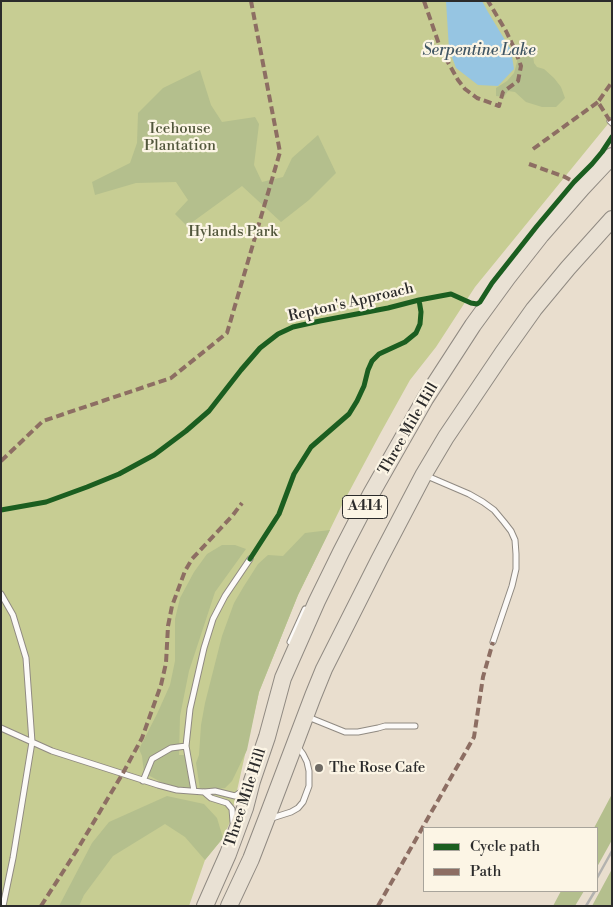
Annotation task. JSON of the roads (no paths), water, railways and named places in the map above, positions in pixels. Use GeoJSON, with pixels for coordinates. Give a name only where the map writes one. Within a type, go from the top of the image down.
{"type":"FeatureCollection","features":[{"type":"Feature","properties":{"kind":"highway","name":"Three Mile Hill"},"geometry":{"type":"LineString","coordinates":[[205,906],[237,830],[267,737],[283,678],[321,592],[371,494],[425,398],[473,325],[541,235],[612,156]]}},
{"type":"Feature","properties":{"kind":"highway","name":"Three Mile Hill"},"geometry":{"type":"LineString","coordinates":[[229,906],[251,858],[316,687],[424,474],[452,428],[534,309],[612,219]]}},
{"type":"Feature","properties":{"kind":"lane"},"geometry":{"type":"LineString","coordinates":[[424,474],[483,502],[494,510],[511,531],[515,540],[516,569],[493,642]]}},
{"type":"Feature","properties":{"kind":"lane"},"geometry":{"type":"LineString","coordinates":[[339,543],[371,494]]}},
{"type":"Feature","properties":{"kind":"lane"},"geometry":{"type":"LineString","coordinates":[[194,791],[186,746],[190,709],[204,648],[213,620],[225,596],[250,559]]}},
{"type":"Feature","properties":{"kind":"lane"},"geometry":{"type":"LineString","coordinates":[[1,594],[13,614],[26,658],[32,742],[15,848],[3,906]]}},
{"type":"Feature","properties":{"kind":"lane"},"geometry":{"type":"LineString","coordinates":[[289,644],[306,606]]}},
{"type":"Feature","properties":{"kind":"lane"},"geometry":{"type":"LineString","coordinates":[[267,737],[277,676]]}},
{"type":"Feature","properties":{"kind":"lane"},"geometry":{"type":"LineString","coordinates":[[305,716],[345,732],[358,732],[385,726],[415,726]]}},
{"type":"Feature","properties":{"kind":"lane"},"geometry":{"type":"LineString","coordinates":[[1,728],[60,754],[177,790],[216,791],[235,796],[252,781]]}},
{"type":"Feature","properties":{"kind":"lane"},"geometry":{"type":"LineString","coordinates":[[266,820],[291,812],[298,808],[302,802],[308,786],[309,771],[303,754],[295,743]]}},
{"type":"Feature","properties":{"kind":"lane"},"geometry":{"type":"LineString","coordinates":[[143,780],[152,759],[171,748],[186,746]]}},
{"type":"Feature","properties":{"kind":"lane"},"geometry":{"type":"LineString","coordinates":[[204,792],[211,798],[227,802],[232,809],[232,824]]}},
{"type":"Feature","properties":{"kind":"lane"},"geometry":{"type":"LineString","coordinates":[[200,906],[211,878]]}},
{"type":"Feature","properties":{"kind":"water","name":"Serpentine Lake"},"geometry":{"type":"Polygon","coordinates":[[[446,1],[482,1],[511,50],[514,69],[498,86],[478,85],[456,68],[449,49],[446,1]]]}},
{"type":"Feature","properties":{"kind":"railway"},"geometry":{"type":"LineString","coordinates":[[598,876],[612,851]]}},
{"type":"Feature","properties":{"kind":"railway"},"geometry":{"type":"LineString","coordinates":[[586,906],[594,892]]}},
{"type":"Feature","properties":{"kind":"place","name":"The Rose Cafe"},"geometry":{"type":"Point","coordinates":[319,768]}},
{"type":"Feature","properties":{"kind":"park label","name":"Icehouse Plantation"},"geometry":{"type":"Point","coordinates":[180,138]}},
{"type":"Feature","properties":{"kind":"park label","name":"Hylands Park"},"geometry":{"type":"Point","coordinates":[233,232]}}]}
